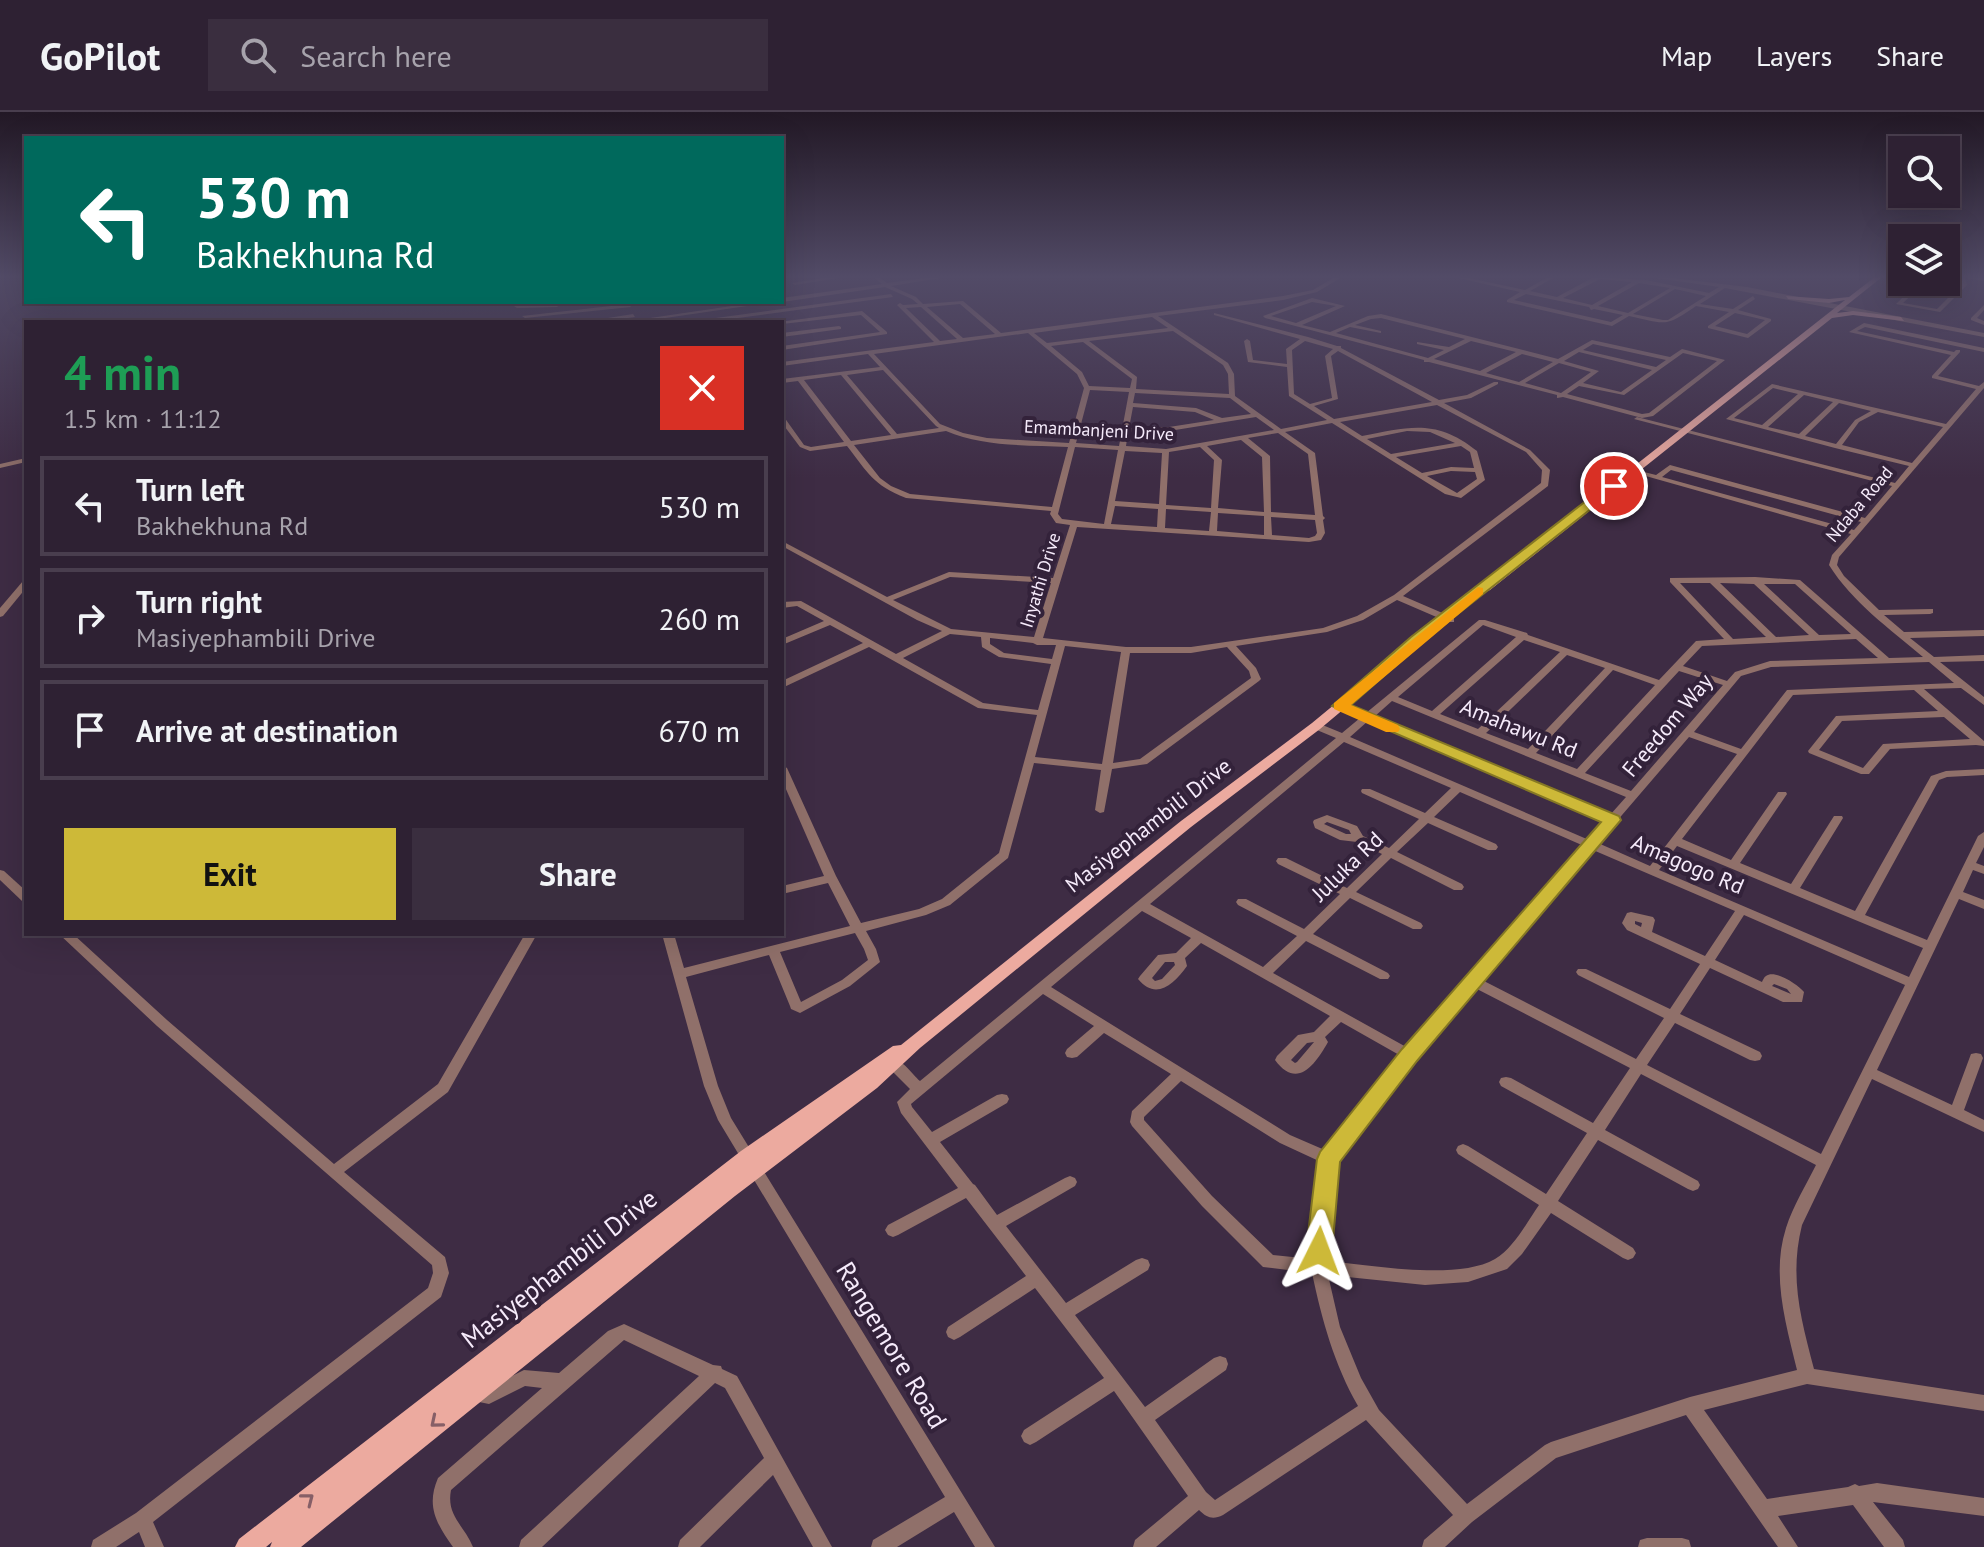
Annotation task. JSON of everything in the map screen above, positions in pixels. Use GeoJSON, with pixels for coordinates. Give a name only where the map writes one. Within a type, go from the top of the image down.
{"type":"FeatureCollection","features":[{"type":"Feature","properties":{"kind":"main road","name":"Masiyephambili Drive"},"geometry":{"type":"LineString","coordinates":[[282,1547],[752,1162],[894,1064],[914,1043],[1186,824],[1316,726],[1413,646],[1422,643],[1448,618],[1483,594],[1486,588],[1794,344]]}},
{"type":"Feature","properties":{"kind":"main road","name":"Masiyephambili Drive"},"geometry":{"type":"LineString","coordinates":[[247,1547],[881,1061],[914,1043]]}},
{"type":"Feature","properties":{"kind":"street"},"geometry":{"type":"LineString","coordinates":[[784,348],[810,344]]}},
{"type":"Feature","properties":{"kind":"street"},"geometry":{"type":"LineString","coordinates":[[784,364],[939,344]]}},
{"type":"Feature","properties":{"kind":"street"},"geometry":{"type":"LineString","coordinates":[[1047,345],[1057,344]]}},
{"type":"Feature","properties":{"kind":"street"},"geometry":{"type":"LineString","coordinates":[[1089,344],[1135,378],[1107,526]]}},
{"type":"Feature","properties":{"kind":"street"},"geometry":{"type":"LineString","coordinates":[[1195,344],[1228,367],[1232,396]]}},
{"type":"Feature","properties":{"kind":"street"},"geometry":{"type":"LineString","coordinates":[[1247,344],[1250,361],[1290,366]]}},
{"type":"Feature","properties":{"kind":"street"},"geometry":{"type":"LineString","coordinates":[[1294,344],[1290,346],[1291,394],[1333,422],[1458,496],[1481,480],[1473,451],[1437,429],[1426,427],[1361,438]]}},
{"type":"Feature","properties":{"kind":"street"},"geometry":{"type":"LineString","coordinates":[[1333,344],[1649,416],[1722,360],[1684,351],[1622,394],[1579,384]]}},
{"type":"Feature","properties":{"kind":"street"},"geometry":{"type":"LineString","coordinates":[[784,544],[949,631],[1126,650],[1174,651],[1337,627],[1397,597],[1533,496],[1547,480],[1544,467],[1528,451],[1339,344]]}},
{"type":"Feature","properties":{"kind":"street"},"geometry":{"type":"LineString","coordinates":[[1358,344],[1896,485]]}},
{"type":"Feature","properties":{"kind":"street"},"geometry":{"type":"LineString","coordinates":[[1424,344],[1449,349]]}},
{"type":"Feature","properties":{"kind":"street"},"geometry":{"type":"LineString","coordinates":[[1426,361],[1460,344]]}},
{"type":"Feature","properties":{"kind":"street"},"geometry":{"type":"LineString","coordinates":[[1489,344],[1596,371],[1559,397]]}},
{"type":"Feature","properties":{"kind":"street"},"geometry":{"type":"LineString","coordinates":[[1519,384],[1591,344]]}},
{"type":"Feature","properties":{"kind":"street"},"geometry":{"type":"LineString","coordinates":[[1605,344],[1671,359]]}},
{"type":"Feature","properties":{"kind":"street"},"geometry":{"type":"LineString","coordinates":[[1907,344],[1954,354]]}},
{"type":"Feature","properties":{"kind":"street"},"geometry":{"type":"LineString","coordinates":[[1959,344],[1984,350]]}},
{"type":"Feature","properties":{"kind":"street"},"geometry":{"type":"LineString","coordinates":[[1047,345],[1080,373],[1087,388],[1232,396],[1311,453],[1321,533],[1315,539],[1074,524]]}},
{"type":"Feature","properties":{"kind":"street"},"geometry":{"type":"LineString","coordinates":[[1964,345],[1934,377],[1982,386]]}},
{"type":"Feature","properties":{"kind":"street"},"geometry":{"type":"LineString","coordinates":[[1308,406],[1335,399],[1328,356],[1342,346]]}},
{"type":"Feature","properties":{"kind":"street"},"geometry":{"type":"LineString","coordinates":[[1577,350],[1656,369]]}},
{"type":"Feature","properties":{"kind":"street"},"geometry":{"type":"LineString","coordinates":[[1480,374],[1521,352]]}},
{"type":"Feature","properties":{"kind":"street"},"geometry":{"type":"LineString","coordinates":[[870,353],[945,429]]}},
{"type":"Feature","properties":{"kind":"street"},"geometry":{"type":"LineString","coordinates":[[784,381],[884,368]]}},
{"type":"Feature","properties":{"kind":"street"},"geometry":{"type":"LineString","coordinates":[[842,373],[896,437]]}},
{"type":"Feature","properties":{"kind":"street"},"geometry":{"type":"LineString","coordinates":[[800,379],[881,484],[901,494],[1054,509]]}},
{"type":"Feature","properties":{"kind":"street","name":"Emambanjeni Drive"},"geometry":{"type":"LineString","coordinates":[[945,429],[987,440],[1166,451],[1469,397],[1496,383]]}},
{"type":"Feature","properties":{"kind":"street","name":"Ndaba Road"},"geometry":{"type":"LineString","coordinates":[[1982,386],[1835,557],[1834,569],[1844,582],[1984,702]]}},
{"type":"Feature","properties":{"kind":"street"},"geometry":{"type":"LineString","coordinates":[[1913,465],[1729,419],[1770,387],[1947,426]]}},
{"type":"Feature","properties":{"kind":"street","name":"Inyathi Drive"},"geometry":{"type":"LineString","coordinates":[[1037,642],[1074,524],[1057,520],[1054,509],[1087,388]]}},
{"type":"Feature","properties":{"kind":"street"},"geometry":{"type":"LineString","coordinates":[[1763,428],[1803,393]]}},
{"type":"Feature","properties":{"kind":"street"},"geometry":{"type":"LineString","coordinates":[[1971,399],[1984,402]]}},
{"type":"Feature","properties":{"kind":"street"},"geometry":{"type":"LineString","coordinates":[[1800,437],[1838,401]]}},
{"type":"Feature","properties":{"kind":"street"},"geometry":{"type":"LineString","coordinates":[[1131,405],[1196,410],[1221,421]]}},
{"type":"Feature","properties":{"kind":"street"},"geometry":{"type":"LineString","coordinates":[[1837,447],[1857,421],[1866,419],[1877,410]]}},
{"type":"Feature","properties":{"kind":"street"},"geometry":{"type":"LineString","coordinates":[[1126,430],[1169,429],[1256,415]]}},
{"type":"Feature","properties":{"kind":"street"},"geometry":{"type":"LineString","coordinates":[[784,421],[805,448],[945,429]]}},
{"type":"Feature","properties":{"kind":"street"},"geometry":{"type":"LineString","coordinates":[[1243,438],[1266,456],[1268,537]]}},
{"type":"Feature","properties":{"kind":"street"},"geometry":{"type":"LineString","coordinates":[[1389,456],[1461,444]]}},
{"type":"Feature","properties":{"kind":"street"},"geometry":{"type":"LineString","coordinates":[[1203,446],[1218,460],[1213,533]]}},
{"type":"Feature","properties":{"kind":"street"},"geometry":{"type":"LineString","coordinates":[[1161,529],[1166,451]]}},
{"type":"Feature","properties":{"kind":"street"},"geometry":{"type":"LineString","coordinates":[[0,466],[24,460]]}},
{"type":"Feature","properties":{"kind":"street"},"geometry":{"type":"LineString","coordinates":[[1657,478],[1670,467],[1867,521]]}},
{"type":"Feature","properties":{"kind":"street"},"geometry":{"type":"LineString","coordinates":[[1421,475],[1451,469],[1479,470]]}},
{"type":"Feature","properties":{"kind":"street"},"geometry":{"type":"LineString","coordinates":[[1632,471],[1857,533]]}},
{"type":"Feature","properties":{"kind":"street"},"geometry":{"type":"LineString","coordinates":[[1110,503],[1321,518]]}},
{"type":"Feature","properties":{"kind":"street"},"geometry":{"type":"LineString","coordinates":[[886,600],[949,574],[1057,581]]}},
{"type":"Feature","properties":{"kind":"street"},"geometry":{"type":"LineString","coordinates":[[1712,580],[1772,638]]}},
{"type":"Feature","properties":{"kind":"street"},"geometry":{"type":"LineString","coordinates":[[1755,580],[1816,637]]}},
{"type":"Feature","properties":{"kind":"street"},"geometry":{"type":"LineString","coordinates":[[1729,639],[1673,581],[1755,580],[1800,584],[1887,661]]}},
{"type":"Feature","properties":{"kind":"street"},"geometry":{"type":"LineString","coordinates":[[0,614],[24,585]]}},
{"type":"Feature","properties":{"kind":"street"},"geometry":{"type":"LineString","coordinates":[[1397,597],[1448,618]]}},
{"type":"Feature","properties":{"kind":"street"},"geometry":{"type":"LineString","coordinates":[[784,605],[798,603],[981,706],[1042,713]]}},
{"type":"Feature","properties":{"kind":"street"},"geometry":{"type":"LineString","coordinates":[[1879,613],[1930,611]]}},
{"type":"Feature","properties":{"kind":"street"},"geometry":{"type":"LineString","coordinates":[[784,641],[831,621]]}},
{"type":"Feature","properties":{"kind":"street"},"geometry":{"type":"LineString","coordinates":[[1368,1409],[1217,1509],[1211,1509],[1116,1380],[904,1105],[919,1089],[1140,904],[1482,622],[1661,684]]}},
{"type":"Feature","properties":{"kind":"street"},"geometry":{"type":"LineString","coordinates":[[898,657],[949,631]]}},
{"type":"Feature","properties":{"kind":"street"},"geometry":{"type":"LineString","coordinates":[[1905,635],[1984,633]]}},
{"type":"Feature","properties":{"kind":"street"},"geometry":{"type":"LineString","coordinates":[[1434,714],[1524,635]]}},
{"type":"Feature","properties":{"kind":"street"},"geometry":{"type":"LineString","coordinates":[[986,636],[985,645],[1002,655],[1056,662]]}},
{"type":"Feature","properties":{"kind":"street"},"geometry":{"type":"LineString","coordinates":[[1578,774],[1699,643],[1729,639],[1858,636]]}},
{"type":"Feature","properties":{"kind":"street"},"geometry":{"type":"LineString","coordinates":[[784,684],[870,643]]}},
{"type":"Feature","properties":{"kind":"street"},"geometry":{"type":"LineString","coordinates":[[679,974],[774,952],[935,908],[975,881],[1000,859],[1007,848],[1061,644]]}},
{"type":"Feature","properties":{"kind":"street"},"geometry":{"type":"LineString","coordinates":[[1030,760],[1106,767],[1143,762],[1256,679],[1253,670],[1230,645]]}},
{"type":"Feature","properties":{"kind":"street"},"geometry":{"type":"LineString","coordinates":[[1100,810],[1126,650]]}},
{"type":"Feature","properties":{"kind":"street"},"geometry":{"type":"LineString","coordinates":[[1480,733],[1567,650]]}},
{"type":"Feature","properties":{"kind":"street","name":"Freedom Way"},"geometry":{"type":"LineString","coordinates":[[1329,1159],[1410,1055],[1742,671],[1762,665],[1983,659]]}},
{"type":"Feature","properties":{"kind":"street"},"geometry":{"type":"LineString","coordinates":[[1529,754],[1612,666]]}},
{"type":"Feature","properties":{"kind":"street"},"geometry":{"type":"LineString","coordinates":[[1677,667],[1728,684]]}},
{"type":"Feature","properties":{"kind":"street"},"geometry":{"type":"LineString","coordinates":[[1652,871],[1790,692],[1965,685]]}},
{"type":"Feature","properties":{"kind":"street"},"geometry":{"type":"LineString","coordinates":[[1916,687],[1981,744]]}},
{"type":"Feature","properties":{"kind":"street","name":"Amahawu Rd"},"geometry":{"type":"LineString","coordinates":[[1390,697],[1633,796]]}},
{"type":"Feature","properties":{"kind":"street"},"geometry":{"type":"LineString","coordinates":[[1340,706],[1612,820]]}},
{"type":"Feature","properties":{"kind":"street"},"geometry":{"type":"LineString","coordinates":[[1946,714],[1839,718],[1814,753],[1865,772],[1887,746],[1981,744]]}},
{"type":"Feature","properties":{"kind":"street","name":"Amagogo Rd"},"geometry":{"type":"LineString","coordinates":[[1316,726],[1912,983]]}},
{"type":"Feature","properties":{"kind":"street"},"geometry":{"type":"LineString","coordinates":[[1688,733],[1743,753]]}},
{"type":"Feature","properties":{"kind":"street"},"geometry":{"type":"LineString","coordinates":[[774,952],[796,1006],[805,1007],[868,969],[874,962],[873,952],[856,930],[784,772]]}},
{"type":"Feature","properties":{"kind":"street"},"geometry":{"type":"LineString","coordinates":[[1858,916],[1935,778],[1946,774],[1984,772]]}},
{"type":"Feature","properties":{"kind":"street","name":"Juluka Rd"},"geometry":{"type":"LineString","coordinates":[[1264,974],[1459,787]]}},
{"type":"Feature","properties":{"kind":"street"},"geometry":{"type":"LineString","coordinates":[[1366,791],[1492,847]]}},
{"type":"Feature","properties":{"kind":"street"},"geometry":{"type":"LineString","coordinates":[[1733,865],[1782,794]]}},
{"type":"Feature","properties":{"kind":"street"},"geometry":{"type":"LineString","coordinates":[[1793,890],[1838,818]]}},
{"type":"Feature","properties":{"kind":"street"},"geometry":{"type":"LineString","coordinates":[[1807,1376],[1789,1305],[1786,1249],[1794,1225],[1984,836]]}},
{"type":"Feature","properties":{"kind":"street"},"geometry":{"type":"LineString","coordinates":[[1359,838],[1458,887]]}},
{"type":"Feature","properties":{"kind":"street"},"geometry":{"type":"LineString","coordinates":[[1676,841],[1929,946]]}},
{"type":"Feature","properties":{"kind":"street"},"geometry":{"type":"LineString","coordinates":[[1282,861],[1417,926]]}},
{"type":"Feature","properties":{"kind":"street"},"geometry":{"type":"LineString","coordinates":[[1969,865],[1984,870]]}},
{"type":"Feature","properties":{"kind":"street"},"geometry":{"type":"LineString","coordinates":[[0,874],[24,896]]}},
{"type":"Feature","properties":{"kind":"street"},"geometry":{"type":"LineString","coordinates":[[784,890],[831,878]]}},
{"type":"Feature","properties":{"kind":"street"},"geometry":{"type":"LineString","coordinates":[[1955,893],[1984,905]]}},
{"type":"Feature","properties":{"kind":"street"},"geometry":{"type":"LineString","coordinates":[[1242,902],[1384,976]]}},
{"type":"Feature","properties":{"kind":"street"},"geometry":{"type":"LineString","coordinates":[[1140,904],[1410,1055]]}},
{"type":"Feature","properties":{"kind":"street"},"geometry":{"type":"LineString","coordinates":[[1180,1074],[1137,1115],[1139,1125],[1269,1262],[1425,1278],[1468,1275],[1494,1269],[1517,1249],[1742,910]]}},
{"type":"Feature","properties":{"kind":"street"},"geometry":{"type":"LineString","coordinates":[[1646,933],[1764,988]]}},
{"type":"Feature","properties":{"kind":"street"},"geometry":{"type":"LineString","coordinates":[[67,936],[162,1023],[439,1262],[439,1284],[435,1292],[142,1519],[100,1547]]}},
{"type":"Feature","properties":{"kind":"street"},"geometry":{"type":"LineString","coordinates":[[334,1172],[443,1088],[530,936]]}},
{"type":"Feature","properties":{"kind":"street","name":"Rangemore Road"},"geometry":{"type":"LineString","coordinates":[[669,936],[718,1104],[955,1501],[986,1547]]}},
{"type":"Feature","properties":{"kind":"street"},"geometry":{"type":"LineString","coordinates":[[1179,957],[1200,937]]}},
{"type":"Feature","properties":{"kind":"street"},"geometry":{"type":"LineString","coordinates":[[1582,972],[1755,1056]]}},
{"type":"Feature","properties":{"kind":"street"},"geometry":{"type":"LineString","coordinates":[[1475,982],[1825,1163]]}},
{"type":"Feature","properties":{"kind":"street"},"geometry":{"type":"LineString","coordinates":[[1043,988],[1285,1139],[1329,1159],[1320,1223],[1319,1268],[1332,1327],[1368,1409],[1466,1516]]}},
{"type":"Feature","properties":{"kind":"street"},"geometry":{"type":"LineString","coordinates":[[1318,1036],[1339,1016]]}},
{"type":"Feature","properties":{"kind":"street"},"geometry":{"type":"LineString","coordinates":[[1072,1053],[1103,1026]]}},
{"type":"Feature","properties":{"kind":"street"},"geometry":{"type":"LineString","coordinates":[[1956,1112],[1976,1058]]}},
{"type":"Feature","properties":{"kind":"street"},"geometry":{"type":"LineString","coordinates":[[894,1064],[919,1089]]}},
{"type":"Feature","properties":{"kind":"street"},"geometry":{"type":"LineString","coordinates":[[1869,1072],[1984,1126]]}},
{"type":"Feature","properties":{"kind":"street"},"geometry":{"type":"LineString","coordinates":[[1506,1082],[1693,1185]]}},
{"type":"Feature","properties":{"kind":"street"},"geometry":{"type":"LineString","coordinates":[[931,1140],[1002,1099]]}},
{"type":"Feature","properties":{"kind":"street"},"geometry":{"type":"LineString","coordinates":[[1463,1150],[1628,1253]]}},
{"type":"Feature","properties":{"kind":"street"},"geometry":{"type":"LineString","coordinates":[[996,1224],[1070,1182]]}},
{"type":"Feature","properties":{"kind":"street"},"geometry":{"type":"LineString","coordinates":[[893,1230],[970,1189]]}},
{"type":"Feature","properties":{"kind":"street"},"geometry":{"type":"LineString","coordinates":[[1064,1313],[1142,1265]]}},
{"type":"Feature","properties":{"kind":"street"},"geometry":{"type":"LineString","coordinates":[[954,1332],[1037,1278]]}},
{"type":"Feature","properties":{"kind":"street"},"geometry":{"type":"LineString","coordinates":[[464,1547],[440,1509],[441,1489],[614,1336],[624,1332],[715,1372],[735,1387],[823,1547]]}},
{"type":"Feature","properties":{"kind":"street"},"geometry":{"type":"LineString","coordinates":[[1144,1418],[1220,1364]]}},
{"type":"Feature","properties":{"kind":"street"},"geometry":{"type":"LineString","coordinates":[[528,1547],[715,1372]]}},
{"type":"Feature","properties":{"kind":"street"},"geometry":{"type":"LineString","coordinates":[[1431,1547],[1466,1516],[1563,1445],[1690,1405],[1807,1376],[1984,1403]]}},
{"type":"Feature","properties":{"kind":"street"},"geometry":{"type":"LineString","coordinates":[[470,1394],[489,1396],[524,1378],[562,1381]]}},
{"type":"Feature","properties":{"kind":"street"},"geometry":{"type":"LineString","coordinates":[[1030,1436],[1116,1380]]}},
{"type":"Feature","properties":{"kind":"street"},"geometry":{"type":"LineString","coordinates":[[1690,1405],[1789,1547]]}},
{"type":"Feature","properties":{"kind":"street"},"geometry":{"type":"LineString","coordinates":[[687,1547],[774,1461]]}},
{"type":"Feature","properties":{"kind":"street"},"geometry":{"type":"LineString","coordinates":[[1762,1509],[1855,1493],[1895,1493],[1984,1507]]}},
{"type":"Feature","properties":{"kind":"street"},"geometry":{"type":"LineString","coordinates":[[1855,1493],[1896,1547]]}},
{"type":"Feature","properties":{"kind":"street"},"geometry":{"type":"LineString","coordinates":[[1142,1547],[1200,1498]]}},
{"type":"Feature","properties":{"kind":"street"},"geometry":{"type":"LineString","coordinates":[[880,1547],[955,1501]]}},
{"type":"Feature","properties":{"kind":"street"},"geometry":{"type":"LineString","coordinates":[[142,1519],[155,1547]]}},
{"type":"Feature","properties":{"kind":"street"},"geometry":{"type":"LineString","coordinates":[[1647,1547],[1682,1547]]}},
{"type":"Feature","properties":{"kind":"slow traffic"},"geometry":{"type":"LineString","coordinates":[[1392,729],[1340,706],[1478,591]]}},
{"type":"Feature","properties":{"kind":"route"},"geometry":{"type":"LineString","coordinates":[[1319,1251],[1329,1159],[1410,1055],[1612,820],[1340,706],[1413,646],[1416,640],[1614,486]]}}]}
